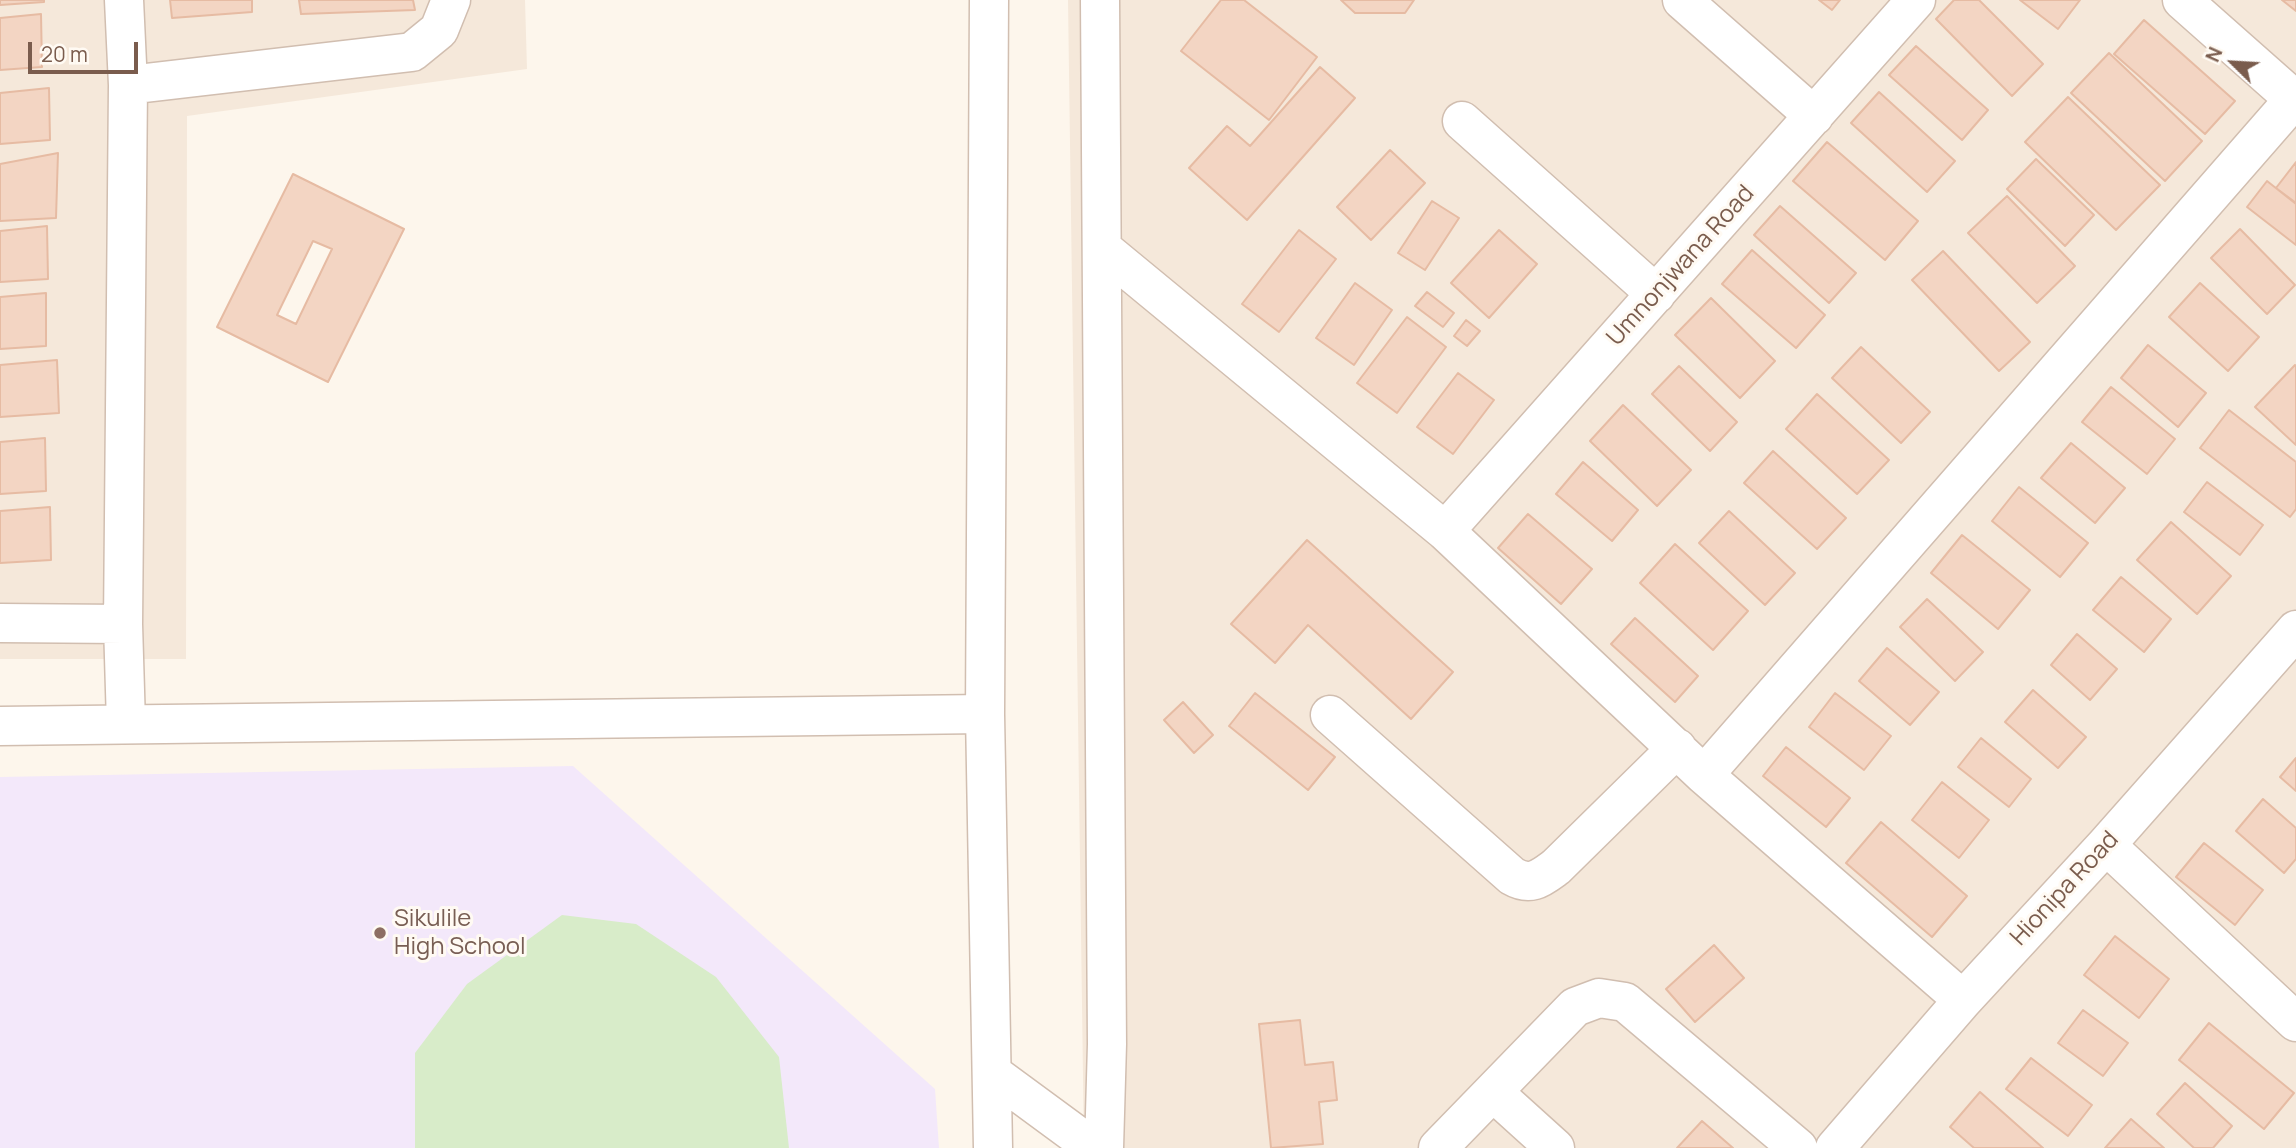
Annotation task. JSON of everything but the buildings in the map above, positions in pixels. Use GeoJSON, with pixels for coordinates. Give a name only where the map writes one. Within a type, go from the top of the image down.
{"type":"FeatureCollection","features":[{"type":"Feature","properties":{"kind":"street"},"geometry":{"type":"LineString","coordinates":[[124,0],[128,85],[123,624],[126,724]]}},
{"type":"Feature","properties":{"kind":"street"},"geometry":{"type":"LineString","coordinates":[[128,85],[412,52],[439,30],[451,0]]}},
{"type":"Feature","properties":{"kind":"street"},"geometry":{"type":"LineString","coordinates":[[989,0],[985,714],[992,1148]]}},
{"type":"Feature","properties":{"kind":"street"},"geometry":{"type":"LineString","coordinates":[[1100,0],[1107,1044],[1104,1148]]}},
{"type":"Feature","properties":{"kind":"street"},"geometry":{"type":"LineString","coordinates":[[1682,0],[1814,116]]}},
{"type":"Feature","properties":{"kind":"street","name":"Umnonjwana Road"},"geometry":{"type":"LineString","coordinates":[[1445,531],[1916,0]]}},
{"type":"Feature","properties":{"kind":"street"},"geometry":{"type":"LineString","coordinates":[[1704,775],[2295,99],[2182,0]]}},
{"type":"Feature","properties":{"kind":"street"},"geometry":{"type":"LineString","coordinates":[[1462,121],[1656,294]]}},
{"type":"Feature","properties":{"kind":"street"},"geometry":{"type":"LineString","coordinates":[[1103,249],[1445,531],[1704,775],[1963,1000]]}},
{"type":"Feature","properties":{"kind":"street"},"geometry":{"type":"LineString","coordinates":[[0,623],[123,624]]}},
{"type":"Feature","properties":{"kind":"street","name":"Hionipa Road"},"geometry":{"type":"LineString","coordinates":[[1835,1148],[1963,1000],[2106,845],[2296,630]]}},
{"type":"Feature","properties":{"kind":"street"},"geometry":{"type":"LineString","coordinates":[[0,726],[985,714]]}},
{"type":"Feature","properties":{"kind":"street"},"geometry":{"type":"LineString","coordinates":[[1330,715],[1512,876],[1529,882],[1537,881],[1556,867],[1677,748]]}},
{"type":"Feature","properties":{"kind":"street"},"geometry":{"type":"LineString","coordinates":[[2106,845],[2296,1022]]}},
{"type":"Feature","properties":{"kind":"street"},"geometry":{"type":"LineString","coordinates":[[1438,1148],[1575,1007],[1599,998],[1625,1002],[1798,1148]]}},
{"type":"Feature","properties":{"kind":"street"},"geometry":{"type":"LineString","coordinates":[[992,1073],[1094,1148]]}},
{"type":"Feature","properties":{"kind":"street"},"geometry":{"type":"LineString","coordinates":[[1493,1091],[1555,1148]]}},
{"type":"Feature","properties":{"kind":"shaded area"},"geometry":{"type":"Polygon","coordinates":[[[0,0],[525,0],[527,69],[187,116],[186,659],[0,659],[0,0]]]}},
{"type":"Feature","properties":{"kind":"shaded area"},"geometry":{"type":"Polygon","coordinates":[[[1068,0],[2296,0],[2296,1148],[1084,1148],[1068,0]]]}},
{"type":"Feature","properties":{"kind":"shaded area","name":"Sikulile High School"},"geometry":{"type":"Polygon","coordinates":[[[573,766],[935,1089],[939,1148],[0,1148],[0,777],[573,766]]]}},
{"type":"Feature","properties":{"kind":"green space"},"geometry":{"type":"Polygon","coordinates":[[[562,915],[636,924],[716,977],[779,1057],[789,1148],[415,1148],[415,1053],[467,984],[562,915]]]}},
{"type":"Feature","properties":{"kind":"place","name":"Sikulile High School"},"geometry":{"type":"Point","coordinates":[380,933]}}]}
